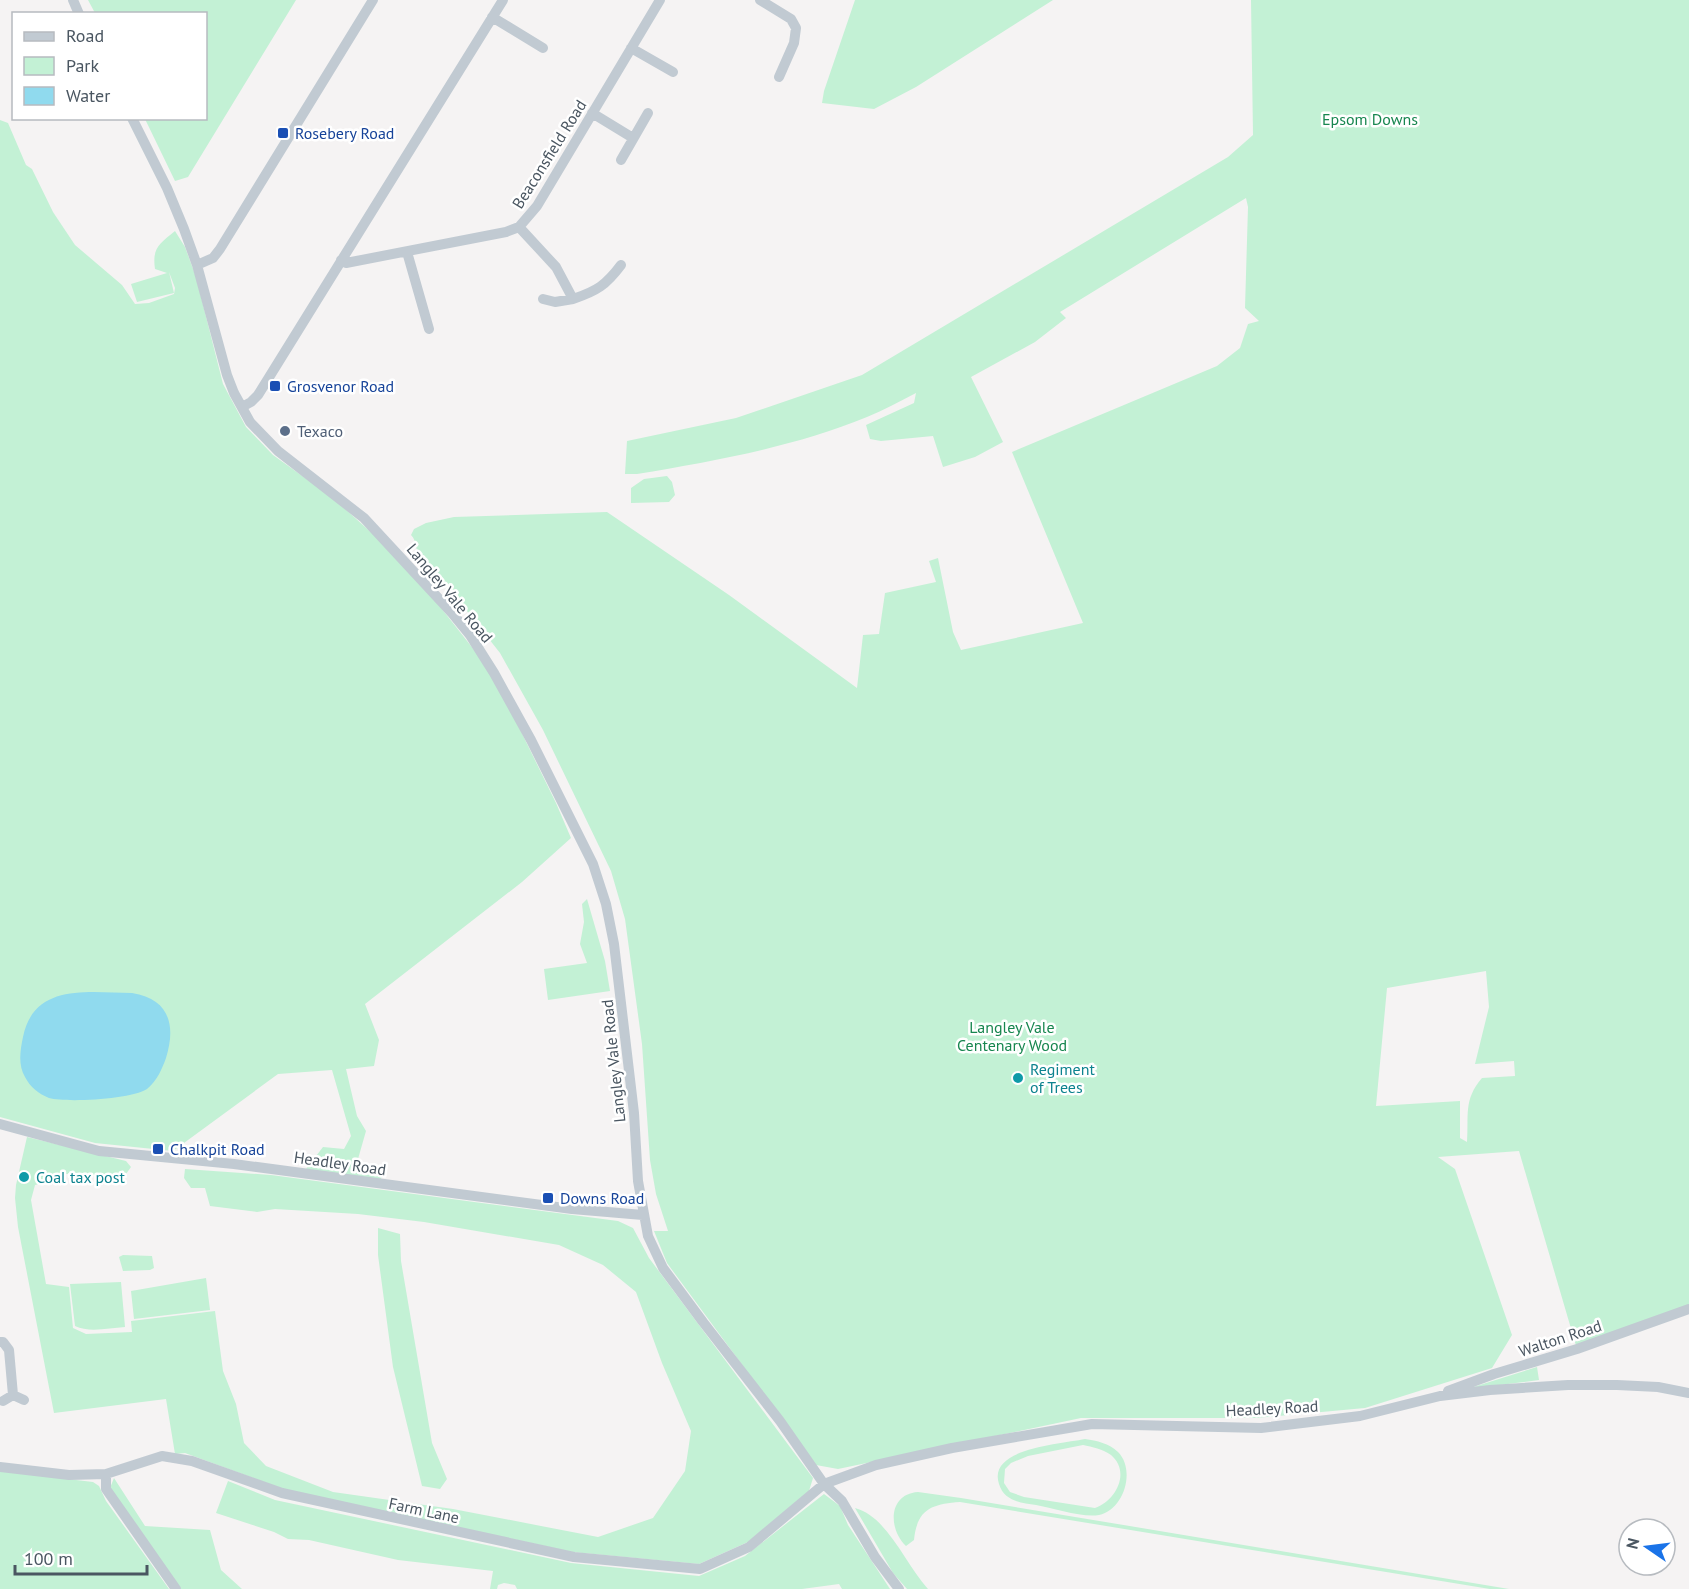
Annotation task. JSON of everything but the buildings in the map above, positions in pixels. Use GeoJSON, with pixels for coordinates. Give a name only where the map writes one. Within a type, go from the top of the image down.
{"type":"FeatureCollection","features":[{"type":"Feature","properties":{"kind":"street"},"geometry":{"type":"LineString","coordinates":[[197,265],[213,258],[220,249],[373,0]]}},
{"type":"Feature","properties":{"kind":"street"},"geometry":{"type":"LineString","coordinates":[[242,407],[258,395],[503,0]]}},
{"type":"Feature","properties":{"kind":"street","name":"Beaconsfield Road"},"geometry":{"type":"LineString","coordinates":[[341,260],[346,263],[407,252],[493,236],[519,227],[537,206],[660,0]]}},
{"type":"Feature","properties":{"kind":"street"},"geometry":{"type":"LineString","coordinates":[[760,0],[791,19],[796,28],[794,43],[779,76]]}},
{"type":"Feature","properties":{"kind":"street"},"geometry":{"type":"LineString","coordinates":[[492,17],[543,48]]}},
{"type":"Feature","properties":{"kind":"street"},"geometry":{"type":"LineString","coordinates":[[631,48],[673,72]]}},
{"type":"Feature","properties":{"kind":"street"},"geometry":{"type":"LineString","coordinates":[[592,113],[633,138]]}},
{"type":"Feature","properties":{"kind":"street"},"geometry":{"type":"LineString","coordinates":[[621,160],[648,113]]}},
{"type":"Feature","properties":{"kind":"street","name":"Langley Vale Road"},"geometry":{"type":"LineString","coordinates":[[133,120],[174,204],[197,265],[227,375],[242,407],[258,431],[278,451],[364,518],[458,621],[480,650],[499,681],[551,778],[593,864],[601,884],[610,923],[634,1113],[638,1181],[643,1215]]}},
{"type":"Feature","properties":{"kind":"street"},"geometry":{"type":"LineString","coordinates":[[519,227],[556,267],[573,299]]}},
{"type":"Feature","properties":{"kind":"street"},"geometry":{"type":"LineString","coordinates":[[407,252],[429,329]]}},
{"type":"Feature","properties":{"kind":"street"},"geometry":{"type":"LineString","coordinates":[[543,299],[555,302],[586,295],[608,283],[621,265]]}},
{"type":"Feature","properties":{"kind":"street","name":"Headley Road"},"geometry":{"type":"LineString","coordinates":[[0,1124],[99,1151],[234,1164],[572,1209],[643,1215]]}},
{"type":"Feature","properties":{"kind":"street"},"geometry":{"type":"LineString","coordinates":[[643,1215],[648,1236],[663,1268],[780,1421],[824,1484],[842,1502],[875,1557],[899,1589]]}},
{"type":"Feature","properties":{"kind":"street","name":"Walton Road"},"geometry":{"type":"LineString","coordinates":[[1440,1396],[1450,1389],[1577,1349],[1689,1309]]}},
{"type":"Feature","properties":{"kind":"street"},"geometry":{"type":"LineString","coordinates":[[0,1342],[3,1342],[9,1350],[8,1398],[24,1400]]}},
{"type":"Feature","properties":{"kind":"street","name":"Headley Road"},"geometry":{"type":"LineString","coordinates":[[824,1484],[876,1465],[952,1448],[1092,1424],[1261,1428],[1360,1416],[1440,1396],[1568,1385],[1658,1387],[1689,1393]]}},
{"type":"Feature","properties":{"kind":"street","name":"Farm Lane"},"geometry":{"type":"LineString","coordinates":[[0,1467],[69,1475],[106,1474],[162,1456],[192,1461],[282,1493],[574,1557],[700,1569],[749,1547],[824,1484]]}},
{"type":"Feature","properties":{"kind":"street"},"geometry":{"type":"LineString","coordinates":[[106,1474],[106,1489],[176,1589]]}},
{"type":"Feature","properties":{"kind":"green space"},"geometry":{"type":"Polygon","coordinates":[[[88,0],[296,0],[188,177],[175,181],[145,120],[207,120],[207,12],[94,12],[88,0]]]}},
{"type":"Feature","properties":{"kind":"green space"},"geometry":{"type":"Polygon","coordinates":[[[855,0],[1053,0],[916,87],[874,109],[822,103],[855,0]]]}},
{"type":"Feature","properties":{"kind":"green space","name":"Langley Vale Centenary Wood"},"geometry":{"type":"Polygon","coordinates":[[[1251,0],[1689,0],[1689,1307],[1577,1349],[1519,1151],[1438,1157],[1455,1169],[1512,1335],[1492,1368],[1365,1408],[1255,1418],[1081,1418],[838,1469],[816,1465],[667,1263],[654,1231],[668,1231],[656,1194],[650,1160],[642,1044],[625,919],[611,871],[543,730],[500,653],[456,597],[419,556],[411,535],[414,529],[426,523],[454,517],[607,512],[729,595],[857,688],[863,635],[879,634],[885,593],[936,582],[929,561],[938,558],[953,632],[961,650],[1083,623],[1012,452],[1217,366],[1240,348],[1248,324],[1259,321],[1245,308],[1248,207],[1246,198],[1060,312],[1066,318],[1035,342],[971,377],[1003,442],[975,457],[943,467],[933,436],[881,441],[870,439],[866,425],[914,403],[916,393],[867,417],[811,437],[724,458],[637,474],[625,474],[627,441],[736,418],[862,375],[1228,157],[1253,135],[1251,0]],[[1486,971],[1387,988],[1376,1106],[1460,1101],[1460,1138],[1467,1142],[1469,1101],[1476,1086],[1482,1078],[1515,1076],[1514,1061],[1475,1064],[1489,1007],[1486,971]]]}},
{"type":"Feature","properties":{"kind":"green space"},"geometry":{"type":"Polygon","coordinates":[[[0,120],[8,123],[26,165],[32,169],[53,212],[75,245],[122,285],[135,304],[149,303],[174,294],[175,288],[169,272],[174,293],[137,302],[131,284],[167,273],[155,269],[155,256],[161,243],[175,231],[185,247],[196,277],[223,384],[246,427],[273,455],[333,498],[385,545],[434,599],[482,660],[510,709],[571,838],[522,882],[365,1004],[379,1040],[374,1066],[346,1069],[357,1116],[366,1131],[356,1166],[383,1174],[380,1181],[306,1169],[323,1147],[344,1149],[351,1136],[332,1070],[278,1074],[173,1151],[95,1143],[0,1117],[0,120]]]}},
{"type":"Feature","properties":{"kind":"green space"},"geometry":{"type":"Polygon","coordinates":[[[667,476],[672,482],[675,495],[669,502],[631,503],[631,488],[644,479],[667,476]]]}},
{"type":"Feature","properties":{"kind":"green space"},"geometry":{"type":"Polygon","coordinates":[[[587,899],[605,961],[610,991],[548,1000],[544,969],[587,963],[580,944],[584,922],[582,904],[587,899]]]}},
{"type":"Feature","properties":{"kind":"green space"},"geometry":{"type":"Polygon","coordinates":[[[27,1137],[126,1161],[131,1167],[126,1174],[68,1176],[68,1174],[59,1174],[59,1179],[35,1185],[31,1200],[46,1284],[69,1287],[73,1328],[86,1334],[132,1332],[131,1321],[215,1311],[223,1371],[236,1404],[244,1443],[266,1466],[333,1492],[453,1509],[598,1537],[653,1518],[685,1471],[691,1431],[662,1363],[636,1292],[603,1265],[559,1245],[424,1222],[358,1214],[275,1209],[257,1212],[210,1206],[205,1188],[191,1188],[184,1178],[185,1169],[271,1175],[618,1221],[633,1228],[649,1258],[813,1478],[809,1491],[748,1542],[699,1564],[572,1552],[283,1489],[185,1453],[175,1454],[166,1399],[54,1413],[18,1227],[15,1198],[27,1137]]]}},
{"type":"Feature","properties":{"kind":"green space"},"geometry":{"type":"Polygon","coordinates":[[[378,1228],[400,1234],[401,1261],[432,1443],[447,1479],[440,1489],[422,1486],[393,1367],[378,1255],[378,1228]]]}},
{"type":"Feature","properties":{"kind":"green space"},"geometry":{"type":"Polygon","coordinates":[[[123,1255],[152,1256],[154,1268],[123,1271],[119,1257],[123,1255]]]}},
{"type":"Feature","properties":{"kind":"green space"},"geometry":{"type":"Polygon","coordinates":[[[206,1278],[210,1310],[134,1319],[131,1291],[206,1278]]]}},
{"type":"Feature","properties":{"kind":"green space"},"geometry":{"type":"Polygon","coordinates":[[[121,1282],[125,1327],[93,1330],[75,1326],[70,1284],[121,1282]]]}},
{"type":"Feature","properties":{"kind":"green space"},"geometry":{"type":"Polygon","coordinates":[[[1537,1367],[1539,1380],[1467,1389],[1537,1367]]]}},
{"type":"Feature","properties":{"kind":"green space"},"geometry":{"type":"Polygon","coordinates":[[[1085,1439],[1111,1446],[1118,1452],[1126,1469],[1125,1488],[1121,1498],[1108,1512],[1092,1516],[1019,1502],[1009,1498],[1001,1490],[998,1472],[1004,1462],[1015,1455],[1044,1446],[1085,1439]],[[1083,1445],[1028,1456],[1011,1463],[1005,1469],[1004,1483],[1010,1492],[1024,1497],[1095,1508],[1115,1493],[1120,1469],[1111,1455],[1083,1445]]]}},
{"type":"Feature","properties":{"kind":"green space"},"geometry":{"type":"Polygon","coordinates":[[[0,1471],[93,1482],[99,1486],[106,1501],[169,1589],[0,1589],[0,1471]]]}},
{"type":"Feature","properties":{"kind":"green space"},"geometry":{"type":"Polygon","coordinates":[[[114,1478],[145,1526],[210,1530],[221,1570],[242,1589],[181,1589],[110,1488],[114,1478]]]}},
{"type":"Feature","properties":{"kind":"green space"},"geometry":{"type":"Polygon","coordinates":[[[228,1481],[275,1500],[571,1563],[699,1576],[745,1556],[824,1494],[840,1506],[848,1525],[890,1589],[842,1589],[839,1584],[802,1589],[517,1589],[515,1585],[504,1583],[498,1585],[497,1589],[490,1589],[493,1571],[398,1560],[309,1540],[288,1539],[274,1532],[216,1513],[228,1481]]]}},
{"type":"Feature","properties":{"kind":"green space"},"geometry":{"type":"Polygon","coordinates":[[[918,1492],[1509,1589],[1490,1589],[960,1502],[941,1504],[928,1510],[919,1521],[914,1540],[906,1546],[896,1531],[894,1513],[901,1499],[908,1494],[918,1492]]]}},
{"type":"Feature","properties":{"kind":"green space"},"geometry":{"type":"Polygon","coordinates":[[[855,1508],[877,1521],[928,1589],[907,1589],[893,1573],[855,1508]]]}},
{"type":"Feature","properties":{"kind":"water"},"geometry":{"type":"Polygon","coordinates":[[[132,993],[155,1001],[167,1016],[170,1025],[166,1058],[159,1075],[151,1086],[139,1092],[114,1098],[84,1100],[49,1098],[32,1087],[23,1072],[20,1053],[29,1019],[39,1007],[51,999],[66,994],[132,993]]]}},
{"type":"Feature","properties":{"kind":"place","name":"Rosebery Road"},"geometry":{"type":"Point","coordinates":[283,133]}},
{"type":"Feature","properties":{"kind":"place","name":"Grosvenor Road"},"geometry":{"type":"Point","coordinates":[275,386]}},
{"type":"Feature","properties":{"kind":"place","name":"Texaco"},"geometry":{"type":"Point","coordinates":[285,431]}},
{"type":"Feature","properties":{"kind":"place","name":"Regiment of Trees"},"geometry":{"type":"Point","coordinates":[1018,1078]}},
{"type":"Feature","properties":{"kind":"place","name":"Chalkpit Road"},"geometry":{"type":"Point","coordinates":[158,1149]}},
{"type":"Feature","properties":{"kind":"place","name":"Coal tax post"},"geometry":{"type":"Point","coordinates":[24,1177]}},
{"type":"Feature","properties":{"kind":"place","name":"Downs Road"},"geometry":{"type":"Point","coordinates":[548,1198]}},
{"type":"Feature","properties":{"kind":"park label","name":"Epsom Downs"},"geometry":{"type":"Point","coordinates":[1370,119]}}]}
